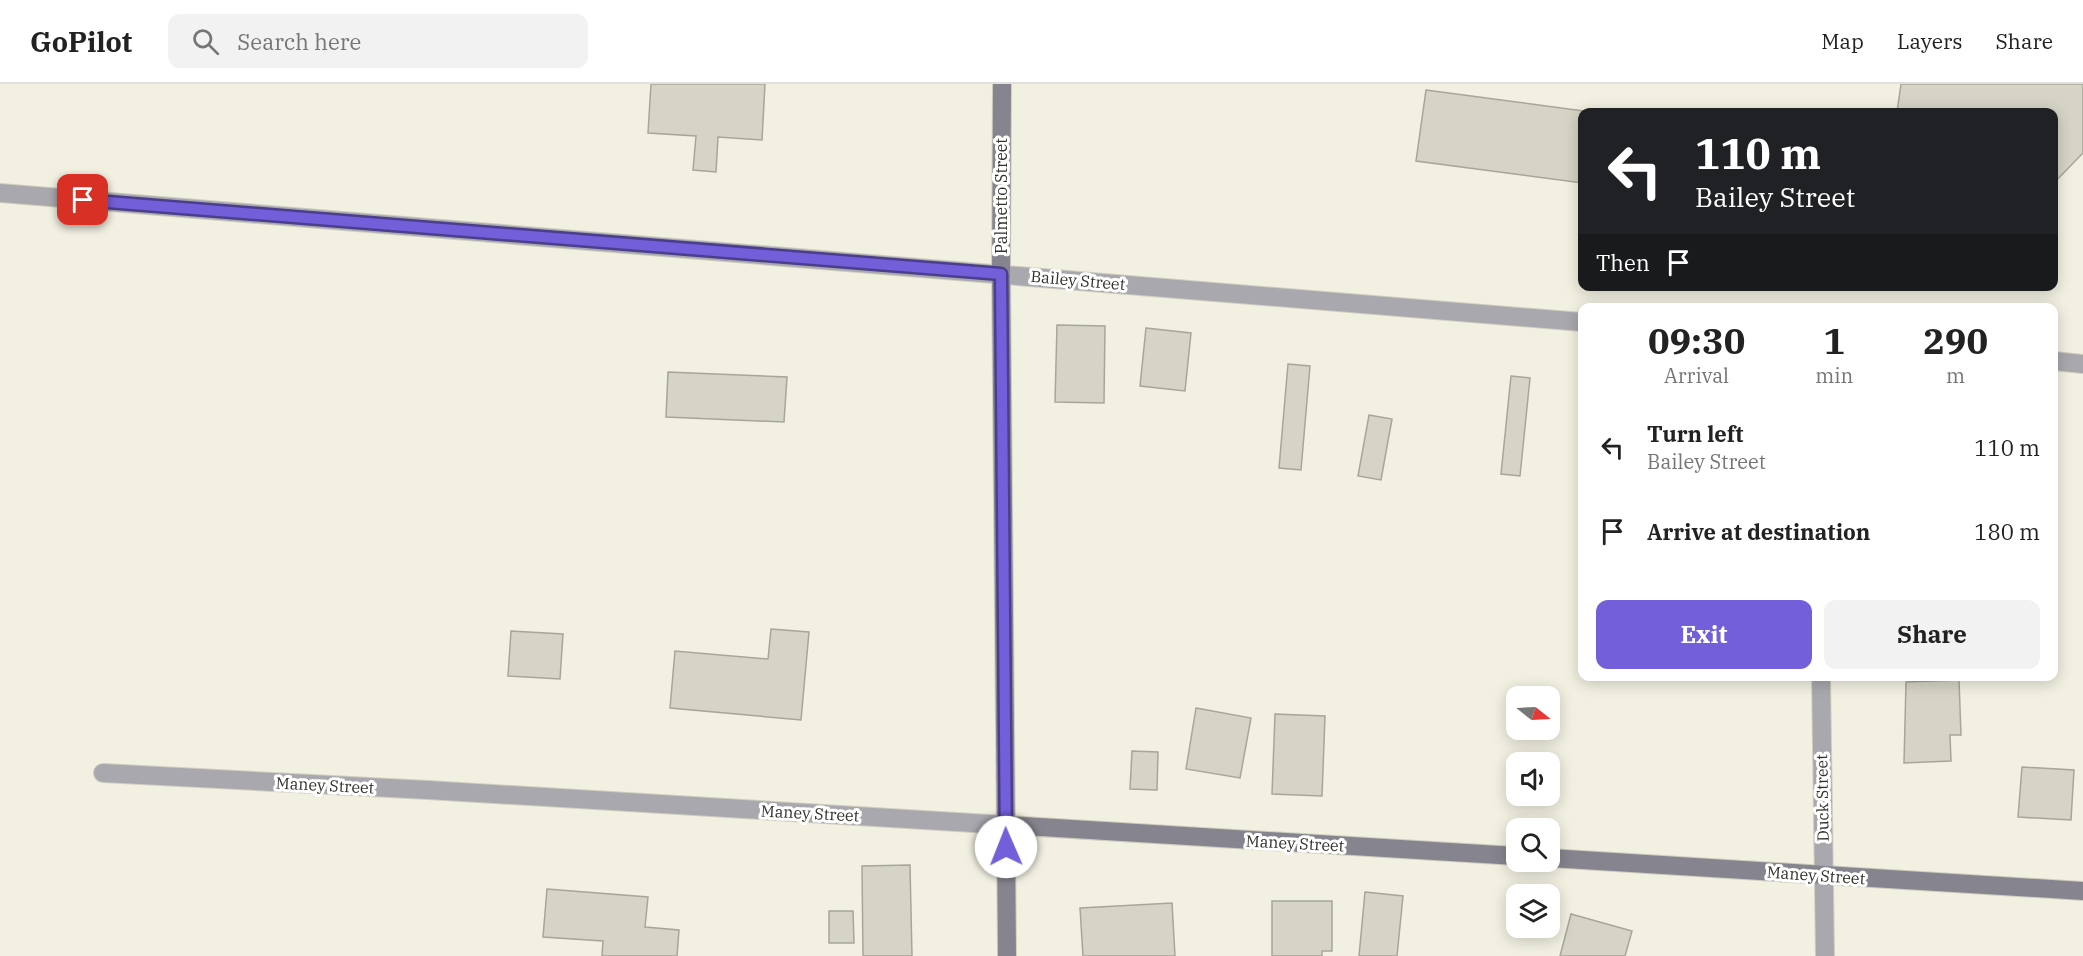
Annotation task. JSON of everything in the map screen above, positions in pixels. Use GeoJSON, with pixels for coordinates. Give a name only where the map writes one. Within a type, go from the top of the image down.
{"type":"FeatureCollection","features":[{"type":"Feature","properties":{"kind":"street","name":"Palmetto Street"},"geometry":{"type":"LineString","coordinates":[[1002,84],[1001,274],[1007,956]]}},
{"type":"Feature","properties":{"kind":"street","name":"Bailey Street"},"geometry":{"type":"LineString","coordinates":[[0,193],[1578,322]]}},
{"type":"Feature","properties":{"kind":"street"},"geometry":{"type":"LineString","coordinates":[[2058,361],[2083,364]]}},
{"type":"Feature","properties":{"kind":"street","name":"Duck Street"},"geometry":{"type":"LineString","coordinates":[[1821,681],[1825,956]]}},
{"type":"Feature","properties":{"kind":"street","name":"Maney Street"},"geometry":{"type":"LineString","coordinates":[[103,773],[416,789],[1506,855]]}},
{"type":"Feature","properties":{"kind":"street","name":"Maney Street"},"geometry":{"type":"LineString","coordinates":[[1560,859],[2083,891]]}},
{"type":"Feature","properties":{"kind":"building"},"geometry":{"type":"Polygon","coordinates":[[[651,84],[765,84],[762,140],[718,137],[716,172],[693,170],[696,136],[648,133],[651,84]]]}},
{"type":"Feature","properties":{"kind":"building"},"geometry":{"type":"Polygon","coordinates":[[[1901,84],[2083,84],[2083,153],[2058,179],[2058,108],[1898,108],[1901,84]]]}},
{"type":"Feature","properties":{"kind":"building"},"geometry":{"type":"Polygon","coordinates":[[[1426,90],[1578,110],[1578,182],[1416,161],[1426,90]]]}},
{"type":"Feature","properties":{"kind":"building"},"geometry":{"type":"Polygon","coordinates":[[[1057,325],[1105,326],[1104,403],[1055,402],[1057,325]]]}},
{"type":"Feature","properties":{"kind":"building"},"geometry":{"type":"Polygon","coordinates":[[[1146,328],[1191,333],[1185,391],[1140,386],[1146,328]]]}},
{"type":"Feature","properties":{"kind":"building"},"geometry":{"type":"Polygon","coordinates":[[[1288,364],[1310,366],[1301,470],[1279,468],[1288,364]]]}},
{"type":"Feature","properties":{"kind":"building"},"geometry":{"type":"Polygon","coordinates":[[[668,372],[787,377],[784,422],[666,417],[668,372]]]}},
{"type":"Feature","properties":{"kind":"building"},"geometry":{"type":"Polygon","coordinates":[[[1511,376],[1530,378],[1520,476],[1501,474],[1511,376]]]}},
{"type":"Feature","properties":{"kind":"building"},"geometry":{"type":"Polygon","coordinates":[[[1369,415],[1392,419],[1381,480],[1358,476],[1369,415]]]}},
{"type":"Feature","properties":{"kind":"building"},"geometry":{"type":"Polygon","coordinates":[[[771,629],[809,632],[801,720],[670,708],[675,651],[768,659],[771,629]]]}},
{"type":"Feature","properties":{"kind":"building"},"geometry":{"type":"Polygon","coordinates":[[[511,631],[563,634],[560,679],[508,676],[511,631]]]}},
{"type":"Feature","properties":{"kind":"building"},"geometry":{"type":"Polygon","coordinates":[[[1959,681],[1961,735],[1950,735],[1951,761],[1904,763],[1906,682],[1959,681]]]}},
{"type":"Feature","properties":{"kind":"building"},"geometry":{"type":"Polygon","coordinates":[[[1196,708],[1251,718],[1240,778],[1186,769],[1196,708]]]}},
{"type":"Feature","properties":{"kind":"building"},"geometry":{"type":"Polygon","coordinates":[[[1275,714],[1325,716],[1322,796],[1272,794],[1275,714]]]}},
{"type":"Feature","properties":{"kind":"building"},"geometry":{"type":"Polygon","coordinates":[[[1132,751],[1158,752],[1157,790],[1130,789],[1132,751]]]}},
{"type":"Feature","properties":{"kind":"building"},"geometry":{"type":"Polygon","coordinates":[[[2022,767],[2074,770],[2071,820],[2018,817],[2022,767]]]}},
{"type":"Feature","properties":{"kind":"building"},"geometry":{"type":"Polygon","coordinates":[[[910,865],[912,956],[863,956],[862,866],[910,865]]]}},
{"type":"Feature","properties":{"kind":"building"},"geometry":{"type":"Polygon","coordinates":[[[547,889],[648,897],[645,927],[679,930],[677,956],[602,956],[603,941],[543,937],[547,889]]]}},
{"type":"Feature","properties":{"kind":"building"},"geometry":{"type":"Polygon","coordinates":[[[1365,892],[1403,896],[1397,956],[1359,956],[1365,892]]]}},
{"type":"Feature","properties":{"kind":"building"},"geometry":{"type":"Polygon","coordinates":[[[1272,901],[1332,901],[1332,951],[1322,951],[1322,956],[1272,956],[1272,901]]]}},
{"type":"Feature","properties":{"kind":"building"},"geometry":{"type":"Polygon","coordinates":[[[1172,903],[1175,956],[1083,956],[1080,908],[1172,903]]]}},
{"type":"Feature","properties":{"kind":"building"},"geometry":{"type":"Polygon","coordinates":[[[829,911],[853,911],[854,943],[829,943],[829,911]]]}},
{"type":"Feature","properties":{"kind":"building"},"geometry":{"type":"Polygon","coordinates":[[[1571,914],[1632,931],[1625,956],[1560,956],[1571,914]]]}},
{"type":"Feature","properties":{"kind":"route"},"geometry":{"type":"LineString","coordinates":[[83,200],[1001,274],[1006,847]]}}]}
